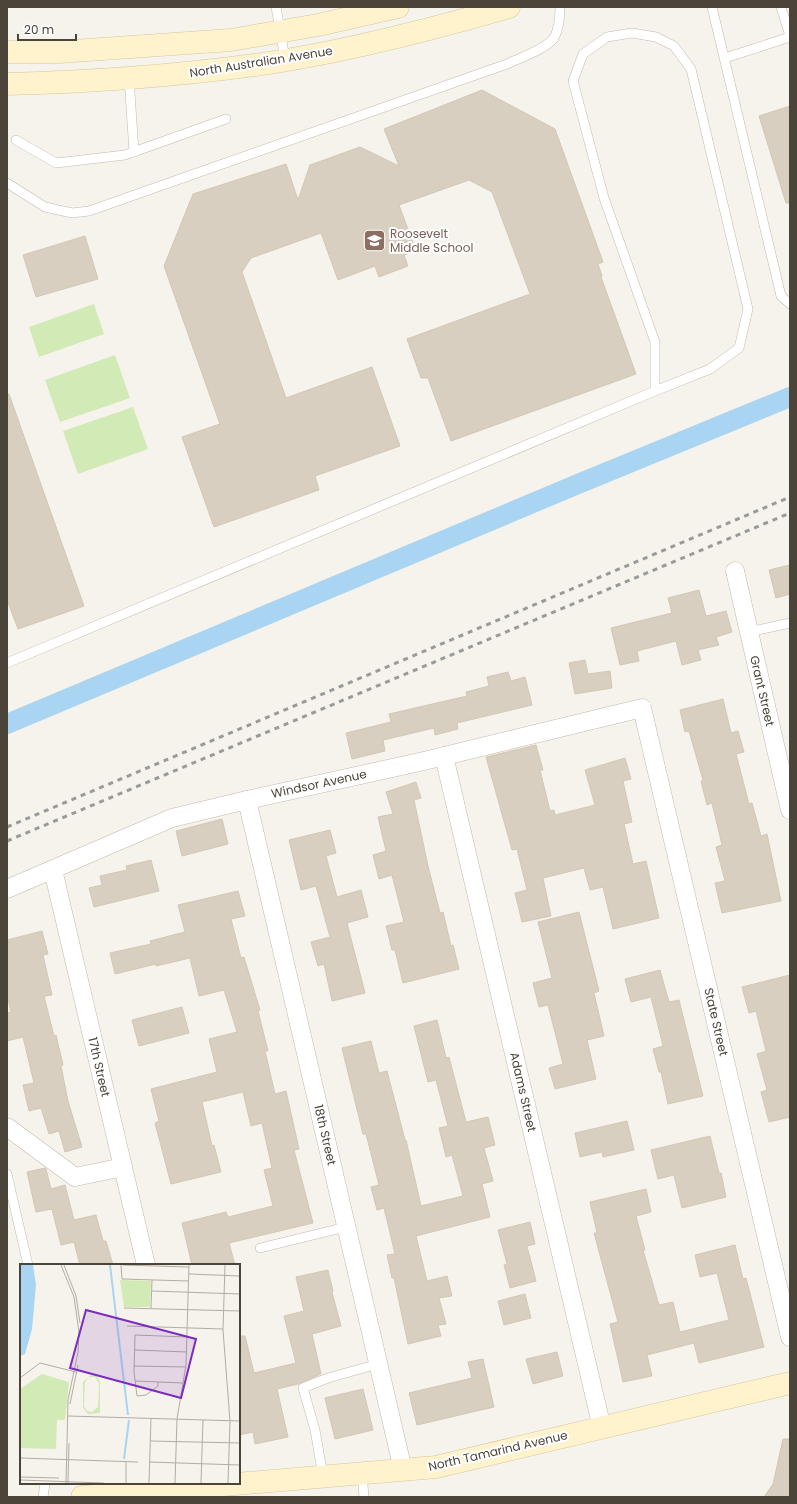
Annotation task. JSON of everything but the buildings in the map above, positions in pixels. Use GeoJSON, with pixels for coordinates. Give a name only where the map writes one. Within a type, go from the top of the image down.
{"type":"FeatureCollection","features":[{"type":"Feature","properties":{"kind":"main road"},"geometry":{"type":"LineString","coordinates":[[7,52],[59,52],[223,41],[318,25],[398,7]]}},
{"type":"Feature","properties":{"kind":"main road","name":"North Australian Avenue"},"geometry":{"type":"LineString","coordinates":[[7,84],[80,82],[169,75],[256,64],[344,49],[431,29],[509,7]]}},
{"type":"Feature","properties":{"kind":"main road","name":"North Tamarind Avenue"},"geometry":{"type":"LineString","coordinates":[[240,1482],[436,1467],[790,1383]]}},
{"type":"Feature","properties":{"kind":"main road","name":"North Tamarind Avenue"},"geometry":{"type":"LineString","coordinates":[[82,1497],[212,1484]]}},
{"type":"Feature","properties":{"kind":"street","name":"Grant Street"},"geometry":{"type":"LineString","coordinates":[[735,571],[790,810]]}},
{"type":"Feature","properties":{"kind":"street","name":"Windsor Avenue"},"geometry":{"type":"LineString","coordinates":[[7,890],[172,818],[444,756],[642,708]]}},
{"type":"Feature","properties":{"kind":"street","name":"State Street"},"geometry":{"type":"LineString","coordinates":[[642,708],[790,1337]]}},
{"type":"Feature","properties":{"kind":"street","name":"Adams Street"},"geometry":{"type":"LineString","coordinates":[[444,756],[602,1428]]}},
{"type":"Feature","properties":{"kind":"street","name":"18th Street"},"geometry":{"type":"LineString","coordinates":[[247,800],[403,1470]]}},
{"type":"Feature","properties":{"kind":"street","name":"17th Street"},"geometry":{"type":"LineString","coordinates":[[53,870],[146,1264]]}},
{"type":"Feature","properties":{"kind":"street"},"geometry":{"type":"LineString","coordinates":[[7,1126],[75,1177],[123,1167]]}},
{"type":"Feature","properties":{"kind":"lane"},"geometry":{"type":"LineString","coordinates":[[276,7],[285,59]]}},
{"type":"Feature","properties":{"kind":"lane"},"geometry":{"type":"LineString","coordinates":[[7,182],[44,207],[72,213],[89,211],[507,64],[539,50],[553,38],[558,27],[560,7]]}},
{"type":"Feature","properties":{"kind":"lane"},"geometry":{"type":"LineString","coordinates":[[712,7],[781,296],[790,304]]}},
{"type":"Feature","properties":{"kind":"lane"},"geometry":{"type":"LineString","coordinates":[[725,58],[790,36],[782,7]]}},
{"type":"Feature","properties":{"kind":"lane"},"geometry":{"type":"LineString","coordinates":[[7,663],[710,369],[739,348],[748,309],[691,69],[674,46],[656,37],[632,33],[607,36],[583,54],[573,81],[604,198],[655,342],[655,391]]}},
{"type":"Feature","properties":{"kind":"lane"},"geometry":{"type":"LineString","coordinates":[[129,78],[134,152]]}},
{"type":"Feature","properties":{"kind":"lane"},"geometry":{"type":"LineString","coordinates":[[16,140],[56,163],[125,155],[226,119]]}},
{"type":"Feature","properties":{"kind":"lane"},"geometry":{"type":"LineString","coordinates":[[749,632],[790,623]]}},
{"type":"Feature","properties":{"kind":"lane"},"geometry":{"type":"LineString","coordinates":[[7,1174],[28,1264]]}},
{"type":"Feature","properties":{"kind":"lane"},"geometry":{"type":"LineString","coordinates":[[260,1248],[346,1227]]}},
{"type":"Feature","properties":{"kind":"lane"},"geometry":{"type":"LineString","coordinates":[[323,1476],[315,1430],[303,1388],[328,1378],[378,1364]]}},
{"type":"Feature","properties":{"kind":"lane"},"geometry":{"type":"LineString","coordinates":[[362,1473],[364,1497]]}},
{"type":"Feature","properties":{"kind":"lane"},"geometry":{"type":"LineString","coordinates":[[43,1497],[44,1484]]}},
{"type":"Feature","properties":{"kind":"green space"},"geometry":{"type":"Polygon","coordinates":[[[94,304],[104,334],[39,357],[29,327],[94,304]]]}},
{"type":"Feature","properties":{"kind":"green space"},"geometry":{"type":"Polygon","coordinates":[[[115,355],[130,398],[60,422],[45,380],[115,355]]]}},
{"type":"Feature","properties":{"kind":"green space"},"geometry":{"type":"Polygon","coordinates":[[[133,407],[148,449],[78,474],[63,431],[133,407]]]}},
{"type":"Feature","properties":{"kind":"waterway"},"geometry":{"type":"LineString","coordinates":[[7,724],[578,484],[790,397]]}},
{"type":"Feature","properties":{"kind":"railway"},"geometry":{"type":"LineString","coordinates":[[7,827],[790,497]]}},
{"type":"Feature","properties":{"kind":"railway"},"geometry":{"type":"LineString","coordinates":[[7,841],[790,513]]}},
{"type":"Feature","properties":{"kind":"place","name":"Roosevelt Middle School"},"geometry":{"type":"Point","coordinates":[375,241]}}]}
